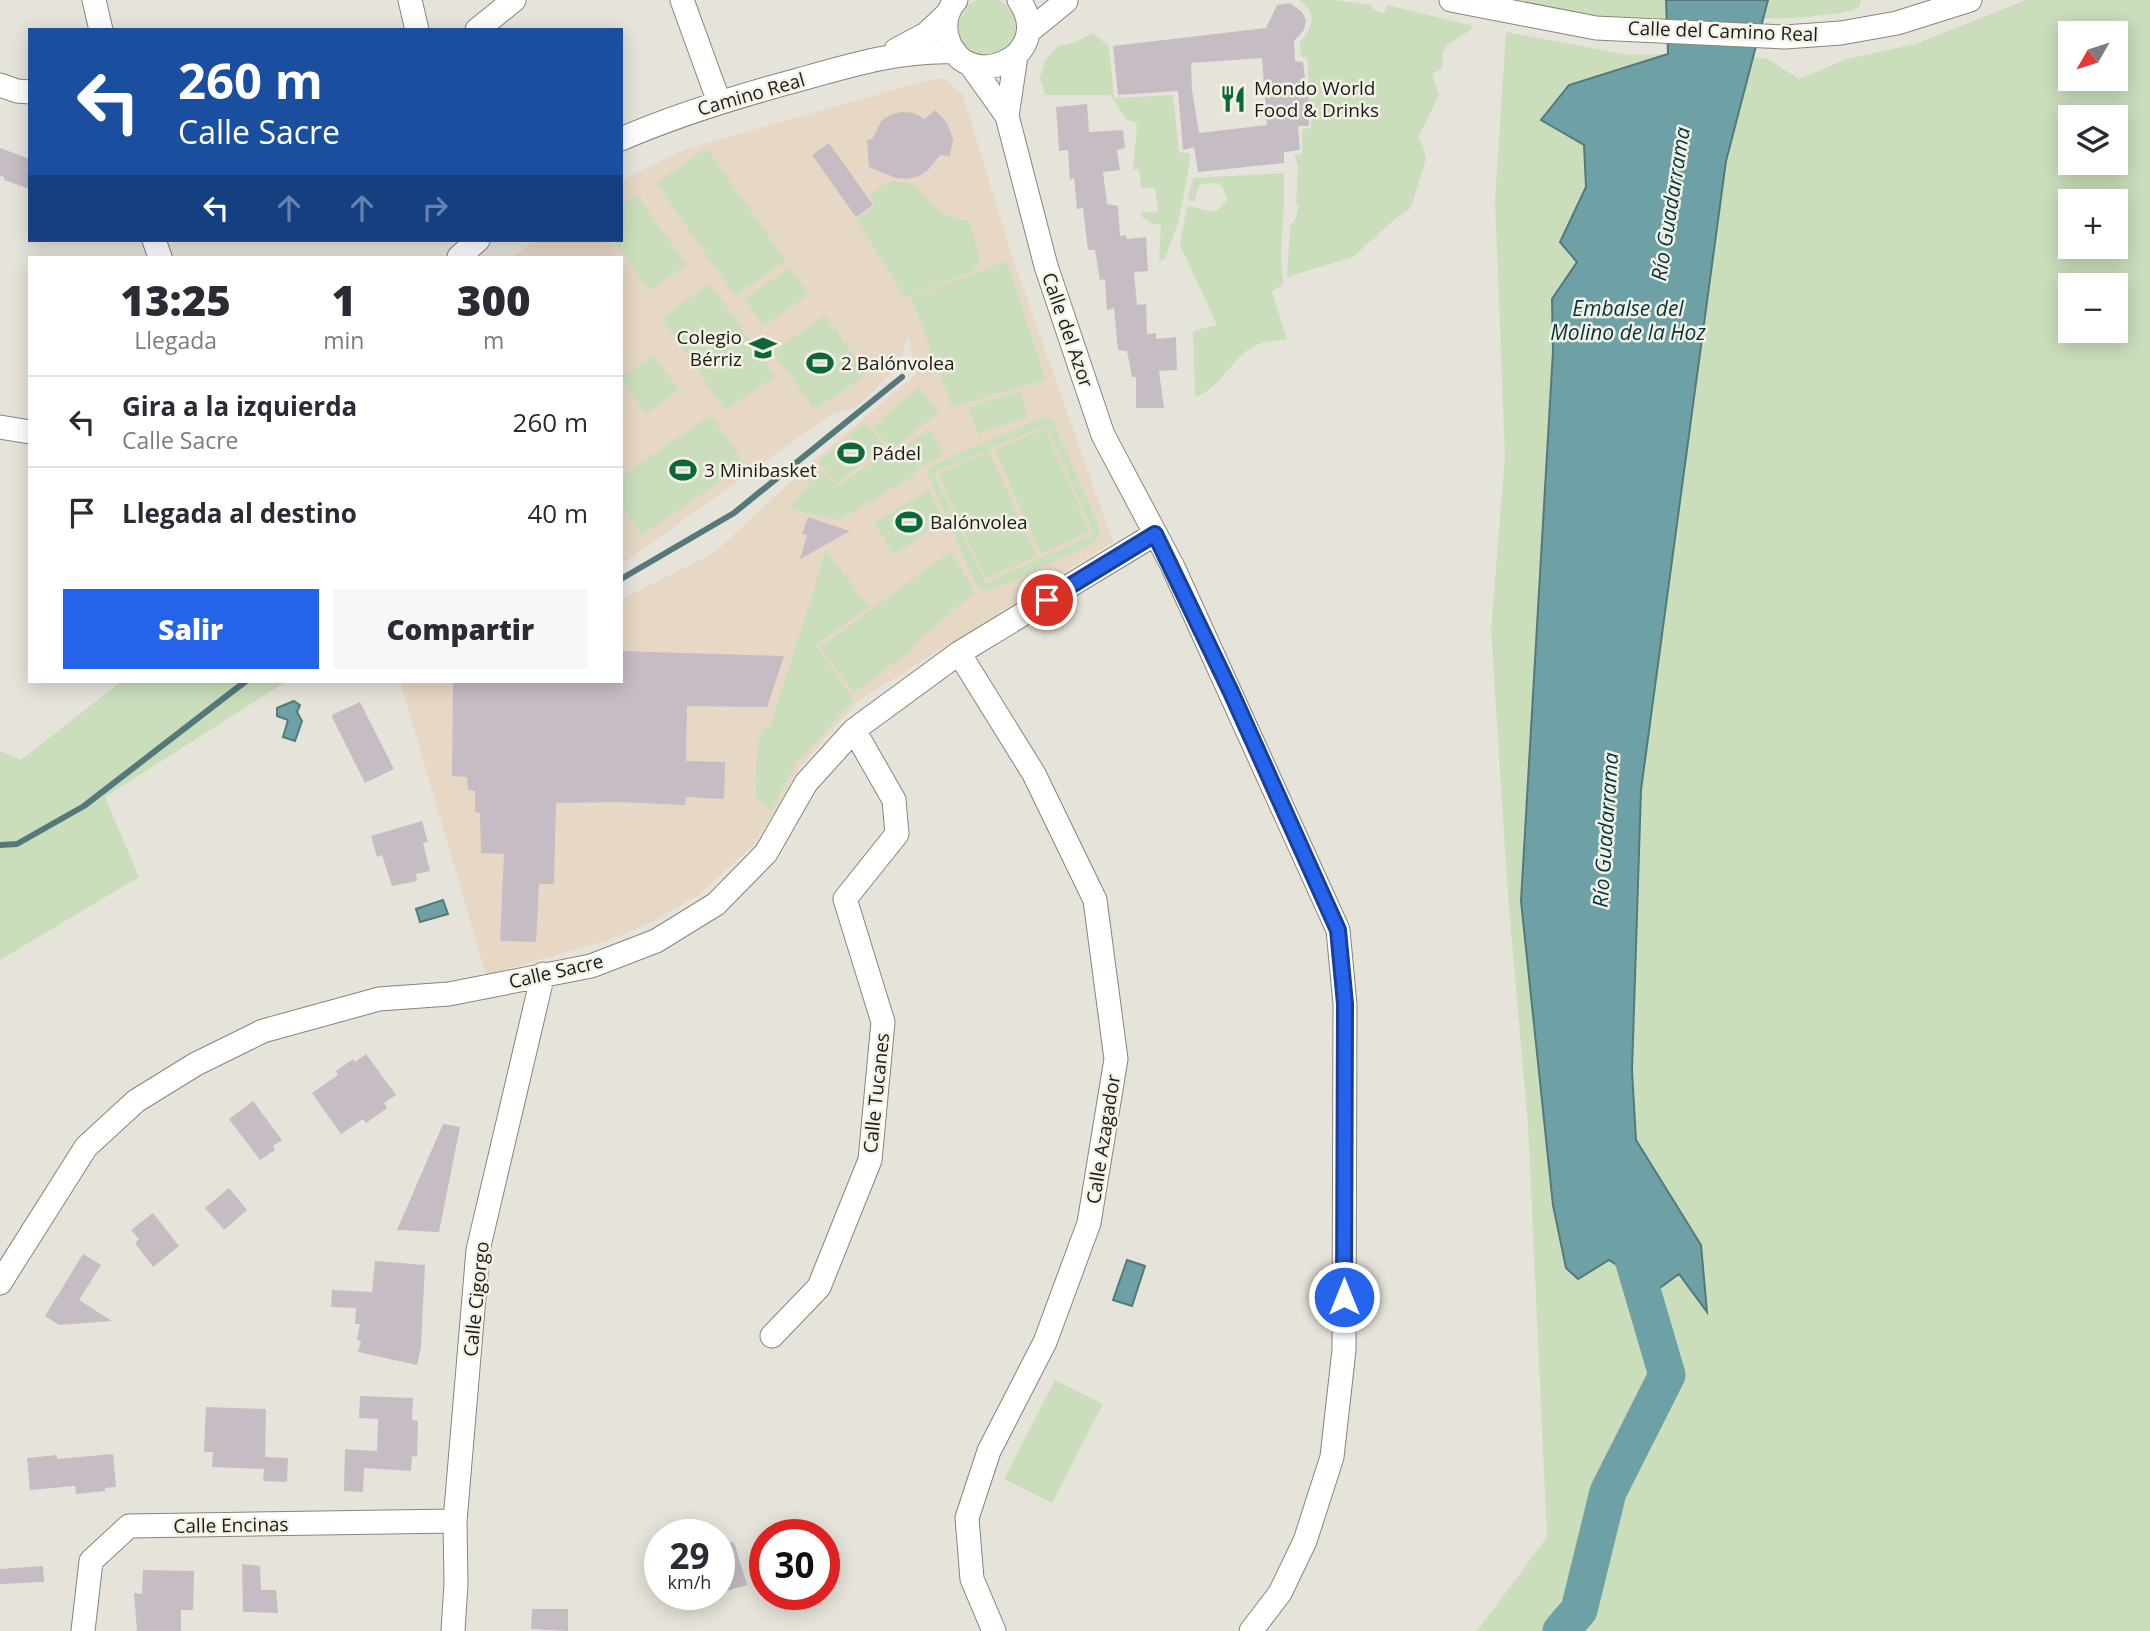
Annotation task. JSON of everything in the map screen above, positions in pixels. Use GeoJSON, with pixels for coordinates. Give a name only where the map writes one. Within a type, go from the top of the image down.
{"type":"FeatureCollection","features":[{"type":"Feature","properties":{"kind":"street"},"geometry":{"type":"LineString","coordinates":[[94,0],[100,28]]}},
{"type":"Feature","properties":{"kind":"street"},"geometry":{"type":"LineString","coordinates":[[410,0],[417,28]]}},
{"type":"Feature","properties":{"kind":"street"},"geometry":{"type":"LineString","coordinates":[[479,28],[514,0]]}},
{"type":"Feature","properties":{"kind":"street"},"geometry":{"type":"LineString","coordinates":[[682,0],[719,102]]}},
{"type":"Feature","properties":{"kind":"street"},"geometry":{"type":"LineString","coordinates":[[1018,0],[1026,14],[1028,32]]}},
{"type":"Feature","properties":{"kind":"street"},"geometry":{"type":"LineString","coordinates":[[1028,32],[1061,0]]}},
{"type":"Feature","properties":{"kind":"street","name":"Calle del Camino Real"},"geometry":{"type":"LineString","coordinates":[[1451,0],[1596,28],[1785,37],[1841,33],[1897,23],[1970,0]]}},
{"type":"Feature","properties":{"kind":"street"},"geometry":{"type":"LineString","coordinates":[[952,5],[946,34],[962,58]]}},
{"type":"Feature","properties":{"kind":"street","name":"Camino Real"},"geometry":{"type":"LineString","coordinates":[[883,57],[926,34],[952,5]]}},
{"type":"Feature","properties":{"kind":"street","name":"Calle del Azor"},"geometry":{"type":"LineString","coordinates":[[1007,116],[1016,56],[1026,41],[1028,32]]}},
{"type":"Feature","properties":{"kind":"street","name":"Camino Real"},"geometry":{"type":"LineString","coordinates":[[623,138],[670,118],[719,102],[883,57],[928,51],[994,67],[1016,56]]}},
{"type":"Feature","properties":{"kind":"street","name":"Calle del Azor"},"geometry":{"type":"LineString","coordinates":[[962,58],[1007,116],[1046,265],[1104,435],[1155,534]]}},
{"type":"Feature","properties":{"kind":"street"},"geometry":{"type":"LineString","coordinates":[[0,85],[17,92],[28,92]]}},
{"type":"Feature","properties":{"kind":"street"},"geometry":{"type":"LineString","coordinates":[[460,256],[476,242]]}},
{"type":"Feature","properties":{"kind":"street"},"geometry":{"type":"LineString","coordinates":[[0,427],[28,432]]}},
{"type":"Feature","properties":{"kind":"street"},"geometry":{"type":"LineString","coordinates":[[1155,534],[1231,692],[1338,930],[1345,1004],[1344,1350],[1332,1457],[1305,1541],[1280,1593],[1251,1631]]}},
{"type":"Feature","properties":{"kind":"street","name":"Calle Sacre"},"geometry":{"type":"LineString","coordinates":[[0,1283],[86,1147],[136,1101],[196,1063],[263,1031],[379,999],[449,995],[591,966],[656,941],[716,904],[766,853],[806,783],[854,730],[959,653],[1155,534]]}},
{"type":"Feature","properties":{"kind":"street","name":"Calle Azagador"},"geometry":{"type":"LineString","coordinates":[[959,653],[1034,774],[1095,900],[1116,1059],[1089,1223],[1045,1342],[989,1451],[967,1518],[972,1579],[994,1631]]}},
{"type":"Feature","properties":{"kind":"street","name":"Calle Tucanes"},"geometry":{"type":"LineString","coordinates":[[772,1336],[819,1287],[870,1160],[883,1022],[845,899],[897,834],[894,800],[854,730]]}},
{"type":"Feature","properties":{"kind":"street","name":"Calle Cigorgo"},"geometry":{"type":"LineString","coordinates":[[453,1631],[456,1584],[455,1521],[478,1251],[543,974]]}},
{"type":"Feature","properties":{"kind":"street","name":"Calle Encinas"},"geometry":{"type":"LineString","coordinates":[[83,1631],[91,1561],[129,1526],[455,1521]]}},
{"type":"Feature","properties":{"kind":"shaded area"},"geometry":{"type":"Polygon","coordinates":[[[932,79],[945,79],[963,95],[1011,253],[1113,542],[858,701],[800,767],[755,844],[697,896],[652,922],[612,939],[486,975],[401,683],[623,683],[623,598],[715,552],[813,461],[916,374],[908,334],[900,364],[858,406],[830,415],[623,564],[623,256],[515,256],[532,242],[623,242],[623,180],[686,149],[932,79]]]}},
{"type":"Feature","properties":{"kind":"green space"},"geometry":{"type":"Polygon","coordinates":[[[978,-1],[998,0],[1008,6],[1016,21],[1016,33],[1008,48],[993,56],[981,56],[966,48],[958,33],[958,21],[966,6],[978,-1]]]}},
{"type":"Feature","properties":{"kind":"green space"},"geometry":{"type":"Polygon","coordinates":[[[1299,0],[1335,0],[1372,5],[1373,10],[1384,13],[1387,5],[1473,26],[1445,48],[1441,70],[1432,73],[1439,95],[1418,138],[1426,159],[1411,208],[1353,257],[1287,277],[1290,227],[1299,205],[1296,205],[1298,166],[1294,155],[1302,154],[1302,129],[1311,128],[1311,108],[1305,103],[1310,99],[1307,57],[1302,57],[1299,43],[1308,32],[1312,21],[1309,10],[1299,0]]]}},
{"type":"Feature","properties":{"kind":"green space"},"geometry":{"type":"Polygon","coordinates":[[[1519,0],[1861,0],[1859,8],[1842,13],[1796,18],[1667,20],[1595,18],[1519,0]]]}},
{"type":"Feature","properties":{"kind":"green space"},"geometry":{"type":"Polygon","coordinates":[[[2026,0],[2150,0],[2150,1631],[1477,1631],[1547,1537],[1528,1125],[1508,897],[1491,629],[1505,458],[1495,200],[1506,32],[1629,55],[1766,58],[1799,79],[1847,59],[1915,44],[2026,0]]]}},
{"type":"Feature","properties":{"kind":"green space"},"geometry":{"type":"Polygon","coordinates":[[[1092,33],[1109,46],[1114,98],[1173,95],[1179,152],[1191,154],[1179,220],[1165,259],[1159,262],[1161,224],[1152,224],[1142,217],[1141,213],[1158,211],[1155,187],[1141,188],[1139,169],[1133,170],[1137,126],[1135,122],[1127,120],[1110,95],[1045,95],[1040,78],[1045,61],[1058,46],[1076,42],[1092,33]]]}},
{"type":"Feature","properties":{"kind":"green space"},"geometry":{"type":"Polygon","coordinates":[[[707,148],[786,261],[735,296],[656,183],[707,148]]]}},
{"type":"Feature","properties":{"kind":"green space"},"geometry":{"type":"Polygon","coordinates":[[[1284,173],[1281,260],[1283,284],[1272,292],[1287,339],[1253,346],[1216,384],[1195,396],[1193,331],[1217,325],[1180,245],[1187,206],[1217,211],[1227,200],[1224,189],[1219,184],[1211,183],[1199,185],[1195,201],[1188,200],[1193,178],[1284,173]]]}},
{"type":"Feature","properties":{"kind":"green space"},"geometry":{"type":"Polygon","coordinates":[[[895,181],[914,184],[944,214],[969,220],[980,258],[973,271],[905,298],[856,219],[875,205],[869,195],[895,181]]]}},
{"type":"Feature","properties":{"kind":"green space"},"geometry":{"type":"Polygon","coordinates":[[[637,194],[686,265],[649,291],[615,242],[623,242],[623,204],[637,194]]]}},
{"type":"Feature","properties":{"kind":"green space"},"geometry":{"type":"Polygon","coordinates":[[[1007,261],[1046,380],[952,407],[911,297],[1007,261]]]}},
{"type":"Feature","properties":{"kind":"green space"},"geometry":{"type":"Polygon","coordinates":[[[790,267],[809,294],[763,326],[744,299],[790,267]]]}},
{"type":"Feature","properties":{"kind":"green space"},"geometry":{"type":"Polygon","coordinates":[[[710,283],[775,376],[725,410],[661,318],[710,283]]]}},
{"type":"Feature","properties":{"kind":"green space","name":"2 Balónvolea"},"geometry":{"type":"Polygon","coordinates":[[[825,315],[867,374],[815,410],[773,352],[825,315]]]}},
{"type":"Feature","properties":{"kind":"green space"},"geometry":{"type":"Polygon","coordinates":[[[653,355],[679,390],[646,414],[623,382],[623,378],[653,355]]]}},
{"type":"Feature","properties":{"kind":"green space"},"geometry":{"type":"Polygon","coordinates":[[[919,387],[939,412],[892,450],[872,427],[919,387]]]}},
{"type":"Feature","properties":{"kind":"green space"},"geometry":{"type":"Polygon","coordinates":[[[1020,391],[1028,417],[978,434],[968,407],[1020,391]]]}},
{"type":"Feature","properties":{"kind":"green space","name":"3 Minibasket"},"geometry":{"type":"Polygon","coordinates":[[[711,415],[745,464],[642,535],[623,508],[623,475],[711,415]]]}},
{"type":"Feature","properties":{"kind":"green space"},"geometry":{"type":"Polygon","coordinates":[[[1044,417],[1050,418],[1097,521],[1098,535],[1088,546],[990,591],[984,591],[976,585],[928,476],[928,469],[934,464],[1044,417]],[[1044,426],[936,472],[935,475],[984,580],[988,582],[1092,535],[1093,531],[1044,426]]]}},
{"type":"Feature","properties":{"kind":"green space","name":"Pádel"},"geometry":{"type":"Polygon","coordinates":[[[865,422],[884,445],[837,484],[818,461],[865,422]]]}},
{"type":"Feature","properties":{"kind":"green space"},"geometry":{"type":"Polygon","coordinates":[[[930,429],[944,455],[918,469],[913,477],[838,520],[789,508],[820,469],[838,487],[885,451],[892,454],[930,429]]]}},
{"type":"Feature","properties":{"kind":"green space"},"geometry":{"type":"Polygon","coordinates":[[[1045,429],[1090,532],[1040,554],[995,450],[1045,429]]]}},
{"type":"Feature","properties":{"kind":"green space"},"geometry":{"type":"Polygon","coordinates":[[[989,451],[1037,556],[986,579],[938,474],[989,451]]]}},
{"type":"Feature","properties":{"kind":"green space","name":"Balónvolea"},"geometry":{"type":"Polygon","coordinates":[[[930,489],[944,521],[894,555],[874,523],[930,489]]]}},
{"type":"Feature","properties":{"kind":"green space"},"geometry":{"type":"Polygon","coordinates":[[[826,550],[869,607],[816,645],[854,700],[797,762],[771,811],[755,796],[758,742],[763,729],[770,727],[826,550]]]}},
{"type":"Feature","properties":{"kind":"green space"},"geometry":{"type":"Polygon","coordinates":[[[951,551],[975,592],[911,647],[912,650],[854,693],[820,647],[951,551]]]}},
{"type":"Feature","properties":{"kind":"green space"},"geometry":{"type":"Polygon","coordinates":[[[119,683],[284,683],[105,797],[139,877],[0,960],[0,751],[21,760],[119,683]]]}},
{"type":"Feature","properties":{"kind":"green space"},"geometry":{"type":"Polygon","coordinates":[[[1055,1380],[1103,1404],[1052,1503],[1004,1479],[1055,1380]]]}},
{"type":"Feature","properties":{"kind":"water","name":"Embalse del Molino de la Hoz"},"geometry":{"type":"Polygon","coordinates":[[[1666,0],[1768,0],[1726,161],[1641,790],[1632,1071],[1636,1140],[1701,1245],[1707,1312],[1679,1274],[1653,1293],[1642,1281],[1609,1260],[1578,1279],[1566,1268],[1553,1205],[1521,901],[1553,351],[1552,299],[1577,262],[1560,242],[1586,187],[1584,145],[1541,120],[1569,85],[1668,54],[1666,0]]]}},
{"type":"Feature","properties":{"kind":"water"},"geometry":{"type":"Polygon","coordinates":[[[294,701],[300,705],[297,712],[302,721],[295,741],[283,737],[288,720],[277,716],[277,708],[294,701]]]}},
{"type":"Feature","properties":{"kind":"water"},"geometry":{"type":"Polygon","coordinates":[[[443,900],[448,914],[420,922],[416,909],[443,900]]]}},
{"type":"Feature","properties":{"kind":"water"},"geometry":{"type":"Polygon","coordinates":[[[1127,1260],[1145,1266],[1132,1306],[1113,1300],[1127,1260]]]}},
{"type":"Feature","properties":{"kind":"building"},"geometry":{"type":"Polygon","coordinates":[[[1290,3],[1302,12],[1306,20],[1304,30],[1294,41],[1295,61],[1303,62],[1308,86],[1309,126],[1298,126],[1300,150],[1284,152],[1284,163],[1198,172],[1194,147],[1183,150],[1178,91],[1118,95],[1113,46],[1266,28],[1277,5],[1290,3]],[[1262,58],[1191,63],[1199,133],[1267,125],[1262,58]]]}},
{"type":"Feature","properties":{"kind":"building"},"geometry":{"type":"Polygon","coordinates":[[[1087,104],[1089,132],[1123,130],[1125,148],[1117,150],[1120,170],[1103,172],[1107,204],[1118,206],[1120,236],[1126,235],[1127,239],[1146,237],[1148,271],[1134,272],[1137,305],[1146,304],[1147,334],[1156,333],[1156,339],[1176,337],[1177,370],[1159,371],[1164,408],[1136,408],[1136,377],[1132,377],[1127,351],[1118,350],[1114,308],[1107,310],[1105,279],[1100,280],[1095,250],[1088,250],[1083,208],[1077,209],[1074,178],[1070,180],[1068,150],[1059,151],[1056,107],[1087,104]]]}},
{"type":"Feature","properties":{"kind":"building"},"geometry":{"type":"Polygon","coordinates":[[[935,110],[947,123],[953,139],[950,156],[940,155],[928,170],[908,179],[896,178],[869,167],[867,140],[872,139],[882,120],[903,112],[914,113],[925,119],[935,110]]]}},
{"type":"Feature","properties":{"kind":"building"},"geometry":{"type":"Polygon","coordinates":[[[829,143],[873,205],[856,217],[812,155],[829,143]]]}},
{"type":"Feature","properties":{"kind":"building"},"geometry":{"type":"Polygon","coordinates":[[[0,148],[28,158],[28,188],[4,180],[0,175],[0,148]]]}},
{"type":"Feature","properties":{"kind":"building"},"geometry":{"type":"Polygon","coordinates":[[[808,517],[850,531],[800,559],[807,535],[802,534],[808,517]]]}},
{"type":"Feature","properties":{"kind":"building"},"geometry":{"type":"Polygon","coordinates":[[[623,651],[784,656],[767,707],[687,706],[686,761],[725,762],[724,799],[686,797],[685,805],[556,803],[554,884],[539,884],[536,942],[500,941],[504,854],[481,853],[480,813],[475,812],[475,791],[468,790],[467,777],[452,776],[453,683],[623,683],[623,651]]]}},
{"type":"Feature","properties":{"kind":"building"},"geometry":{"type":"Polygon","coordinates":[[[360,702],[394,769],[365,783],[332,717],[360,702]]]}},
{"type":"Feature","properties":{"kind":"building"},"geometry":{"type":"Polygon","coordinates":[[[422,821],[428,842],[423,843],[430,871],[416,874],[417,881],[392,886],[382,855],[377,857],[371,836],[422,821]]]}},
{"type":"Feature","properties":{"kind":"building"},"geometry":{"type":"Polygon","coordinates":[[[366,1054],[396,1095],[384,1103],[387,1108],[366,1123],[363,1119],[341,1134],[312,1093],[338,1075],[336,1071],[366,1054]]]}},
{"type":"Feature","properties":{"kind":"building"},"geometry":{"type":"Polygon","coordinates":[[[253,1101],[282,1140],[273,1146],[275,1150],[260,1160],[229,1119],[253,1101]]]}},
{"type":"Feature","properties":{"kind":"building"},"geometry":{"type":"Polygon","coordinates":[[[443,1124],[460,1127],[439,1232],[397,1230],[443,1124]]]}},
{"type":"Feature","properties":{"kind":"building"},"geometry":{"type":"Polygon","coordinates":[[[229,1188],[247,1210],[224,1230],[205,1208],[229,1188]]]}},
{"type":"Feature","properties":{"kind":"building"},"geometry":{"type":"Polygon","coordinates":[[[153,1213],[179,1246],[153,1267],[135,1243],[139,1239],[131,1230],[153,1213]]]}},
{"type":"Feature","properties":{"kind":"building"},"geometry":{"type":"Polygon","coordinates":[[[83,1254],[101,1265],[79,1300],[112,1321],[59,1325],[45,1316],[83,1254]]]}},
{"type":"Feature","properties":{"kind":"building"},"geometry":{"type":"Polygon","coordinates":[[[375,1261],[425,1265],[421,1347],[417,1365],[358,1352],[361,1341],[357,1340],[360,1324],[355,1324],[356,1308],[331,1307],[332,1290],[372,1292],[375,1261]]]}},
{"type":"Feature","properties":{"kind":"building"},"geometry":{"type":"Polygon","coordinates":[[[360,1396],[413,1398],[412,1420],[418,1421],[417,1457],[412,1456],[411,1471],[364,1468],[363,1492],[344,1491],[345,1449],[377,1451],[378,1419],[359,1418],[360,1396]]]}},
{"type":"Feature","properties":{"kind":"building"},"geometry":{"type":"Polygon","coordinates":[[[206,1407],[266,1409],[265,1457],[288,1458],[287,1482],[263,1481],[264,1469],[212,1467],[213,1452],[204,1452],[206,1407]]]}},
{"type":"Feature","properties":{"kind":"building"},"geometry":{"type":"Polygon","coordinates":[[[113,1454],[116,1487],[76,1494],[75,1486],[30,1490],[27,1458],[57,1455],[57,1459],[113,1454]]]}},
{"type":"Feature","properties":{"kind":"building"},"geometry":{"type":"Polygon","coordinates":[[[735,1545],[747,1585],[735,1588],[735,1545]]]}},
{"type":"Feature","properties":{"kind":"building"},"geometry":{"type":"Polygon","coordinates":[[[242,1564],[260,1566],[261,1590],[276,1590],[278,1613],[243,1612],[242,1564]]]}},
{"type":"Feature","properties":{"kind":"building"},"geometry":{"type":"Polygon","coordinates":[[[43,1566],[44,1582],[0,1584],[0,1569],[43,1566]]]}},
{"type":"Feature","properties":{"kind":"building"},"geometry":{"type":"Polygon","coordinates":[[[143,1570],[194,1571],[193,1610],[181,1610],[181,1631],[137,1631],[134,1593],[142,1594],[143,1570]]]}},
{"type":"Feature","properties":{"kind":"building"},"geometry":{"type":"Polygon","coordinates":[[[532,1609],[568,1609],[568,1631],[531,1629],[532,1609]]]}},
{"type":"Feature","properties":{"kind":"waterway"},"geometry":{"type":"LineString","coordinates":[[623,578],[734,513],[902,377]]}},
{"type":"Feature","properties":{"kind":"waterway"},"geometry":{"type":"LineString","coordinates":[[0,845],[17,844],[84,806],[243,683]]}},
{"type":"Feature","properties":{"kind":"waterway","name":"Río Guadarrama"},"geometry":{"type":"LineString","coordinates":[[1561,1631],[1579,1610],[1608,1492],[1667,1375],[1625,1232]]}},
{"type":"Feature","properties":{"kind":"place","name":"Mondo World Food & Drinks"},"geometry":{"type":"Point","coordinates":[1233,99]}},
{"type":"Feature","properties":{"kind":"place","name":"Colegio Bérriz"},"geometry":{"type":"Point","coordinates":[763,348]}},
{"type":"Feature","properties":{"kind":"place","name":"2 Balónvolea"},"geometry":{"type":"Point","coordinates":[820,363]}},
{"type":"Feature","properties":{"kind":"place","name":"Pádel"},"geometry":{"type":"Point","coordinates":[851,453]}},
{"type":"Feature","properties":{"kind":"place","name":"3 Minibasket"},"geometry":{"type":"Point","coordinates":[683,470]}},
{"type":"Feature","properties":{"kind":"place","name":"Balónvolea"},"geometry":{"type":"Point","coordinates":[909,522]}},
{"type":"Feature","properties":{"kind":"route"},"geometry":{"type":"LineString","coordinates":[[1047,600],[1155,534],[1231,692],[1338,930],[1345,1004],[1344,1297]]}}]}
